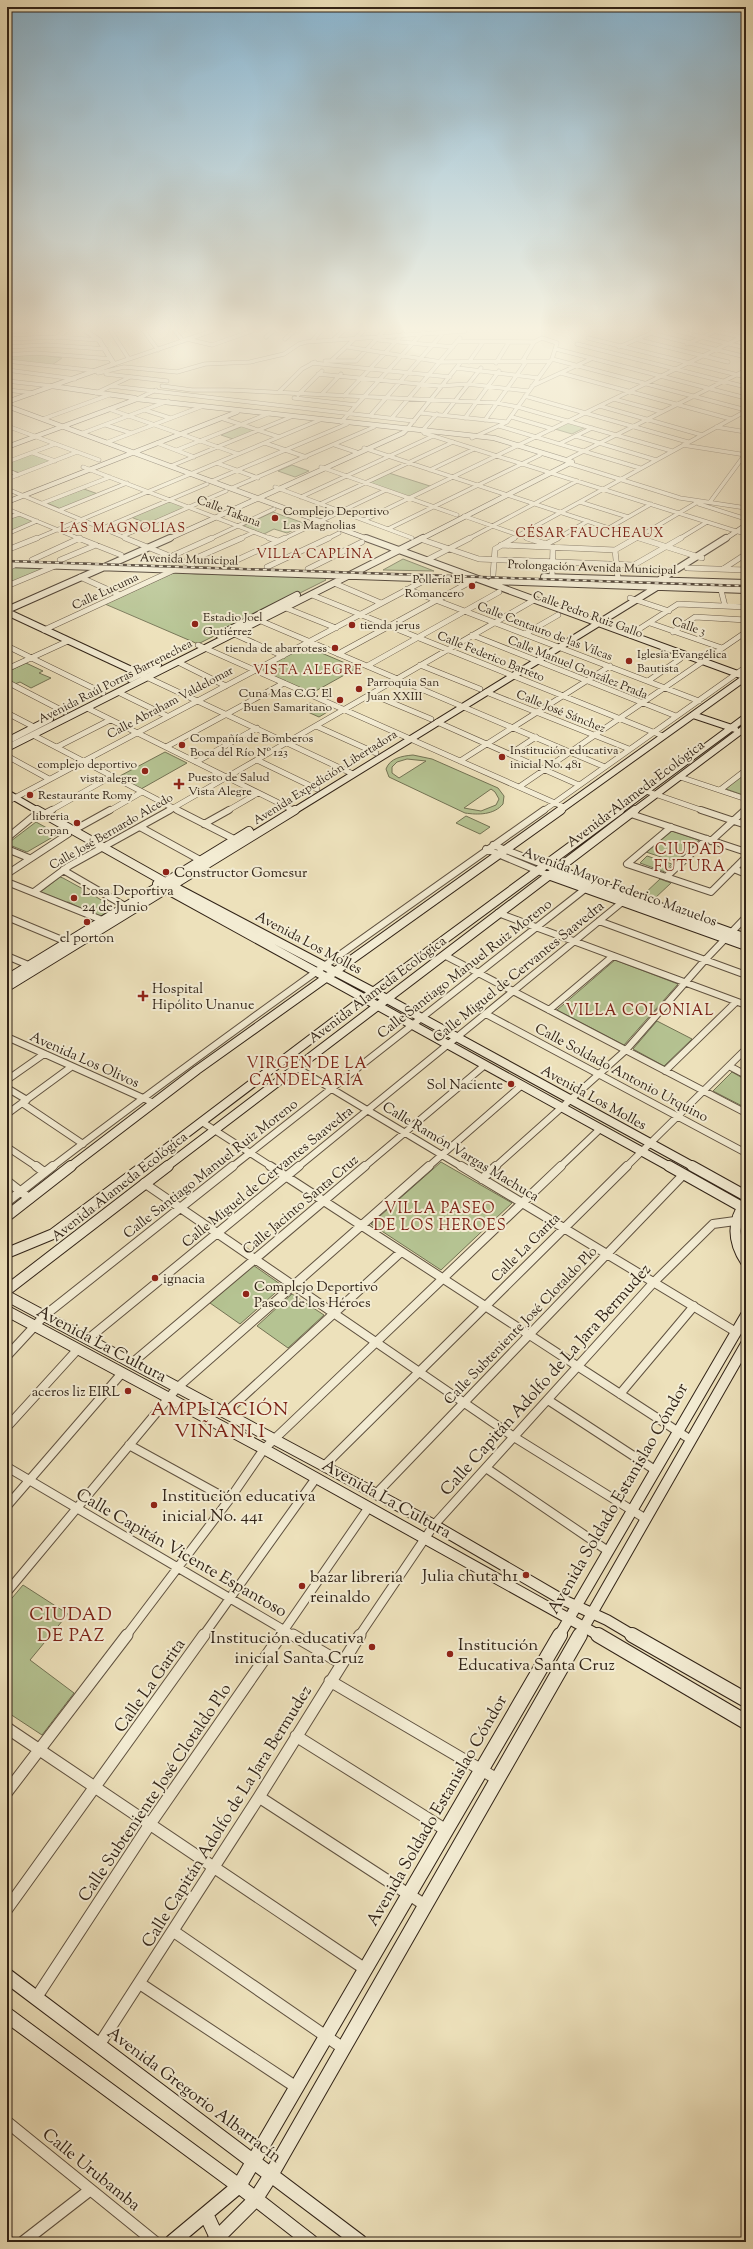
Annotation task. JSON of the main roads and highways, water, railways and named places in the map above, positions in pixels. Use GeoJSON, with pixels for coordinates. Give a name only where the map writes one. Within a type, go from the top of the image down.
{"type":"FeatureCollection","features":[{"type":"Feature","properties":{"kind":"railway"},"geometry":{"type":"LineString","coordinates":[[7,561],[746,586]]}},
{"type":"Feature","properties":{"kind":"place","name":"Complejo Deportivo Las Magnolias"},"geometry":{"type":"Point","coordinates":[275,518]}},
{"type":"Feature","properties":{"kind":"place","name":"Pollería El Romancero"},"geometry":{"type":"Point","coordinates":[472,586]}},
{"type":"Feature","properties":{"kind":"place","name":"Estadio Joel Gutiérrez"},"geometry":{"type":"Point","coordinates":[195,624]}},
{"type":"Feature","properties":{"kind":"place","name":"tienda jerus"},"geometry":{"type":"Point","coordinates":[352,625]}},
{"type":"Feature","properties":{"kind":"place","name":"tienda de abarrotess"},"geometry":{"type":"Point","coordinates":[335,648]}},
{"type":"Feature","properties":{"kind":"place","name":"Iglesia Evangélica Bautista"},"geometry":{"type":"Point","coordinates":[629,661]}},
{"type":"Feature","properties":{"kind":"place","name":"Parroquia San Juan XXIII"},"geometry":{"type":"Point","coordinates":[359,689]}},
{"type":"Feature","properties":{"kind":"place","name":"Cuna Mas C.G. El Buen Samaritano"},"geometry":{"type":"Point","coordinates":[340,700]}},
{"type":"Feature","properties":{"kind":"place","name":"Compañía de Bomberos Boca del Río Nº 123"},"geometry":{"type":"Point","coordinates":[182,745]}},
{"type":"Feature","properties":{"kind":"place","name":"Institución educativa inicial No. 481"},"geometry":{"type":"Point","coordinates":[502,757]}},
{"type":"Feature","properties":{"kind":"place","name":"complejo deportivo vista alegre"},"geometry":{"type":"Point","coordinates":[145,771]}},
{"type":"Feature","properties":{"kind":"place","name":"Puesto de Salud Vista Alegre"},"geometry":{"type":"Point","coordinates":[179,784]}},
{"type":"Feature","properties":{"kind":"place","name":"Restaurante Romy"},"geometry":{"type":"Point","coordinates":[30,795]}},
{"type":"Feature","properties":{"kind":"place","name":"libreria copan"},"geometry":{"type":"Point","coordinates":[77,823]}},
{"type":"Feature","properties":{"kind":"place","name":"Constructor Gomesur"},"geometry":{"type":"Point","coordinates":[166,872]}},
{"type":"Feature","properties":{"kind":"place","name":"Losa Deportiva 24 de Junio"},"geometry":{"type":"Point","coordinates":[74,898]}},
{"type":"Feature","properties":{"kind":"place","name":"el porton"},"geometry":{"type":"Point","coordinates":[87,922]}},
{"type":"Feature","properties":{"kind":"place","name":"Hospital Hipólito Unanue"},"geometry":{"type":"Point","coordinates":[143,996]}},
{"type":"Feature","properties":{"kind":"place","name":"Sol Naciente"},"geometry":{"type":"Point","coordinates":[511,1084]}},
{"type":"Feature","properties":{"kind":"place","name":"ignacia"},"geometry":{"type":"Point","coordinates":[155,1278]}},
{"type":"Feature","properties":{"kind":"place","name":"Complejo Deportivo Paseo de los Héroes"},"geometry":{"type":"Point","coordinates":[246,1294]}},
{"type":"Feature","properties":{"kind":"place","name":"aceros liz EIRL"},"geometry":{"type":"Point","coordinates":[128,1391]}},
{"type":"Feature","properties":{"kind":"place","name":"Institución educativa inicial No. 441"},"geometry":{"type":"Point","coordinates":[154,1505]}},
{"type":"Feature","properties":{"kind":"place","name":"Julia chuta h1"},"geometry":{"type":"Point","coordinates":[526,1575]}},
{"type":"Feature","properties":{"kind":"place","name":"bazar libreria reinaldo"},"geometry":{"type":"Point","coordinates":[302,1586]}},
{"type":"Feature","properties":{"kind":"place","name":"Institución educativa inicial Santa Cruz"},"geometry":{"type":"Point","coordinates":[372,1647]}},
{"type":"Feature","properties":{"kind":"place","name":"Institución Educativa Santa Cruz"},"geometry":{"type":"Point","coordinates":[450,1654]}},
{"type":"Feature","properties":{"kind":"district","name":"LAS MAGNOLIAS"},"geometry":{"type":"Point","coordinates":[123,527]}},
{"type":"Feature","properties":{"kind":"district","name":"CÉSAR FAUCHEAUX"},"geometry":{"type":"Point","coordinates":[590,532]}},
{"type":"Feature","properties":{"kind":"district","name":"VILLA CAPLINA"},"geometry":{"type":"Point","coordinates":[315,553]}},
{"type":"Feature","properties":{"kind":"district","name":"VISTA ALEGRE"},"geometry":{"type":"Point","coordinates":[308,669]}},
{"type":"Feature","properties":{"kind":"district","name":"CIUDAD FUTURA"},"geometry":{"type":"Point","coordinates":[690,858]}},
{"type":"Feature","properties":{"kind":"district","name":"VILLA COLONIAL"},"geometry":{"type":"Point","coordinates":[640,1010]}},
{"type":"Feature","properties":{"kind":"district","name":"VIRGEN DE LA CANDELARIA"},"geometry":{"type":"Point","coordinates":[307,1072]}},
{"type":"Feature","properties":{"kind":"district","name":"VILLA PASEO DE LOS HEROES"},"geometry":{"type":"Point","coordinates":[440,1216]}},
{"type":"Feature","properties":{"kind":"district","name":"AMPLIACIÓN VIÑANI I"},"geometry":{"type":"Point","coordinates":[220,1419]}},
{"type":"Feature","properties":{"kind":"district","name":"CIUDAD DE PAZ"},"geometry":{"type":"Point","coordinates":[71,1624]}}]}
